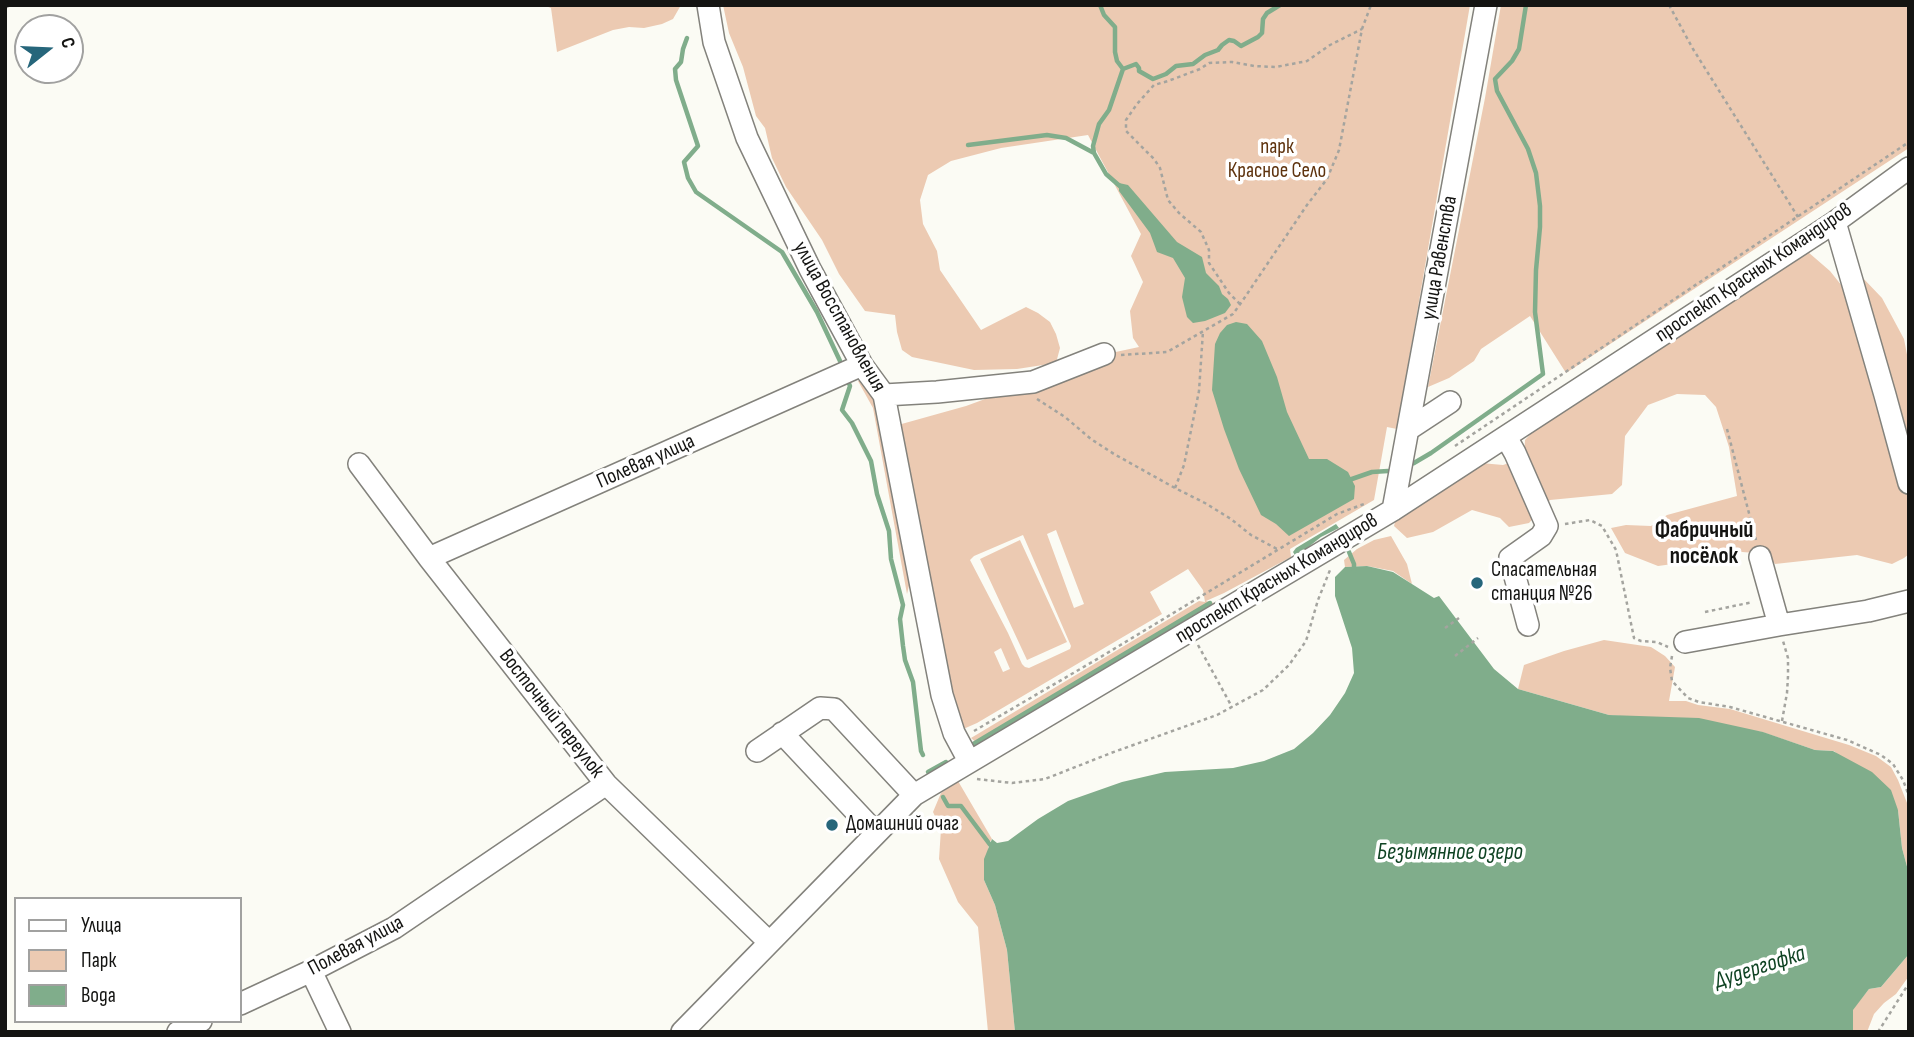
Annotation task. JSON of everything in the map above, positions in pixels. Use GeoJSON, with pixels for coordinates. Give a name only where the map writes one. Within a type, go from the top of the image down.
{"type":"FeatureCollection","features":[{"type":"Feature","properties":{"kind":"street","name":"улица Восстановления"},"geometry":{"type":"LineString","coordinates":[[708,5],[714,41],[747,138],[810,269],[862,365],[884,395],[942,695],[954,733],[972,770]]}},
{"type":"Feature","properties":{"kind":"street","name":"улица Равенства"},"geometry":{"type":"LineString","coordinates":[[1393,510],[1486,5]]}},
{"type":"Feature","properties":{"kind":"street","name":"проспект Красных Командиров"},"geometry":{"type":"LineString","coordinates":[[682,1032],[914,795],[972,770],[1393,510],[1835,222],[1909,168]]}},
{"type":"Feature","properties":{"kind":"street"},"geometry":{"type":"LineString","coordinates":[[1835,222],[1909,484]]}},
{"type":"Feature","properties":{"kind":"street"},"geometry":{"type":"LineString","coordinates":[[884,395],[1033,382],[1104,354]]}},
{"type":"Feature","properties":{"kind":"street","name":"Полевая улица"},"geometry":{"type":"LineString","coordinates":[[429,558],[862,365]]}},
{"type":"Feature","properties":{"kind":"street"},"geometry":{"type":"LineString","coordinates":[[1409,429],[1450,402]]}},
{"type":"Feature","properties":{"kind":"street"},"geometry":{"type":"LineString","coordinates":[[1506,437],[1547,526],[1541,536],[1510,558],[1528,625]]}},
{"type":"Feature","properties":{"kind":"street","name":"Восточный переулок"},"geometry":{"type":"LineString","coordinates":[[359,464],[606,784],[769,942]]}},
{"type":"Feature","properties":{"kind":"street"},"geometry":{"type":"LineString","coordinates":[[1760,557],[1779,625]]}},
{"type":"Feature","properties":{"kind":"street"},"geometry":{"type":"LineString","coordinates":[[1685,642],[1868,611],[1909,601]]}},
{"type":"Feature","properties":{"kind":"street"},"geometry":{"type":"LineString","coordinates":[[757,751],[820,708],[834,709],[914,795]]}},
{"type":"Feature","properties":{"kind":"street"},"geometry":{"type":"LineString","coordinates":[[782,733],[876,833]]}},
{"type":"Feature","properties":{"kind":"street","name":"Полевая улица"},"geometry":{"type":"LineString","coordinates":[[242,1003],[312,971],[394,928],[606,784]]}},
{"type":"Feature","properties":{"kind":"street"},"geometry":{"type":"LineString","coordinates":[[312,971],[340,1032]]}},
{"type":"Feature","properties":{"kind":"street"},"geometry":{"type":"LineString","coordinates":[[178,1032],[197,1023]]}},
{"type":"Feature","properties":{"kind":"path"},"geometry":{"type":"LineString","coordinates":[[5,8],[11,5]]}},
{"type":"Feature","properties":{"kind":"path"},"geometry":{"type":"LineString","coordinates":[[1104,354],[1128,356],[1167,352],[1233,314],[1327,179],[1339,150],[1362,29],[1371,5]]}},
{"type":"Feature","properties":{"kind":"path"},"geometry":{"type":"LineString","coordinates":[[1669,5],[1693,49],[1798,217]]}},
{"type":"Feature","properties":{"kind":"path"},"geometry":{"type":"LineString","coordinates":[[1240,304],[1209,264],[1209,250],[1201,232],[1168,200],[1160,168],[1126,131],[1126,120],[1154,85],[1190,73],[1209,63],[1232,62],[1276,67],[1307,61],[1330,45],[1362,29]]}},
{"type":"Feature","properties":{"kind":"path"},"geometry":{"type":"LineString","coordinates":[[1454,447],[1909,142]]}},
{"type":"Feature","properties":{"kind":"path"},"geometry":{"type":"LineString","coordinates":[[1175,488],[1184,465],[1197,400],[1203,331]]}},
{"type":"Feature","properties":{"kind":"path"},"geometry":{"type":"LineString","coordinates":[[1017,384],[1114,454],[1205,503],[1278,550]]}},
{"type":"Feature","properties":{"kind":"path"},"geometry":{"type":"LineString","coordinates":[[1727,429],[1760,557]]}},
{"type":"Feature","properties":{"kind":"path"},"geometry":{"type":"LineString","coordinates":[[969,734],[1337,514],[1371,502]]}},
{"type":"Feature","properties":{"kind":"path"},"geometry":{"type":"LineString","coordinates":[[1547,526],[1590,520],[1601,526],[1616,550],[1634,638],[1667,646],[1672,653],[1672,681],[1688,698],[1839,736],[1881,755],[1893,764],[1909,796]]}},
{"type":"Feature","properties":{"kind":"path"},"geometry":{"type":"LineString","coordinates":[[972,770],[1012,783],[1045,779],[1217,715],[1264,690],[1289,665],[1306,641],[1318,600],[1331,569]]}},
{"type":"Feature","properties":{"kind":"path"},"geometry":{"type":"LineString","coordinates":[[1705,612],[1772,599]]}},
{"type":"Feature","properties":{"kind":"path"},"geometry":{"type":"LineString","coordinates":[[1172,613],[1175,618]]}},
{"type":"Feature","properties":{"kind":"path"},"geometry":{"type":"LineString","coordinates":[[1444,628],[1460,618]]}},
{"type":"Feature","properties":{"kind":"path"},"geometry":{"type":"LineString","coordinates":[[1779,625],[1788,658],[1787,693],[1782,721]]}},
{"type":"Feature","properties":{"kind":"path"},"geometry":{"type":"LineString","coordinates":[[1455,656],[1478,638]]}},
{"type":"Feature","properties":{"kind":"path"},"geometry":{"type":"LineString","coordinates":[[1197,642],[1232,707]]}},
{"type":"Feature","properties":{"kind":"path"},"geometry":{"type":"LineString","coordinates":[[1878,1032],[1909,983]]}},
{"type":"Feature","properties":{"kind":"green space"},"geometry":{"type":"Polygon","coordinates":[[[543,5],[681,5],[673,19],[662,24],[613,30],[557,52],[551,8],[543,5]]]}},
{"type":"Feature","properties":{"kind":"green space","name":"парк Красное Село"},"geometry":{"type":"Polygon","coordinates":[[[723,5],[1470,5],[1397,429],[1387,427],[1374,500],[1290,549],[1291,557],[1206,601],[1214,603],[978,744],[971,738],[1199,601],[1205,602],[1203,590],[1188,569],[1150,592],[1162,614],[961,730],[947,678],[898,425],[966,406],[1111,353],[1139,347],[1133,338],[1130,311],[1143,282],[1131,256],[1141,234],[1088,135],[1001,148],[951,161],[928,175],[920,200],[923,224],[937,251],[940,270],[981,330],[1026,307],[1050,322],[1060,348],[1056,363],[1017,369],[974,370],[912,357],[902,350],[895,315],[865,311],[786,187],[772,158],[765,128],[756,116],[743,67],[729,33],[723,5]],[[1056,530],[1047,534],[1074,608],[1084,604],[1056,530]],[[1023,535],[970,560],[1025,667],[1029,668],[1070,649],[1023,535]],[[1001,648],[994,652],[1003,672],[1010,669],[1001,648]]]}},
{"type":"Feature","properties":{"kind":"green space"},"geometry":{"type":"Polygon","coordinates":[[[1501,5],[1909,5],[1909,148],[1566,373],[1530,316],[1481,349],[1474,361],[1449,378],[1428,387],[1501,5]]]}},
{"type":"Feature","properties":{"kind":"green space"},"geometry":{"type":"Polygon","coordinates":[[[1808,252],[1830,271],[1842,286],[1861,276],[1882,298],[1904,339],[1909,365],[1909,554],[1904,558],[1892,564],[1857,555],[1775,564],[1767,554],[1730,551],[1695,561],[1658,566],[1625,553],[1611,528],[1626,525],[1651,526],[1667,515],[1737,496],[1729,447],[1716,407],[1705,395],[1677,394],[1648,405],[1625,436],[1622,485],[1612,494],[1550,500],[1529,523],[1509,527],[1500,518],[1472,510],[1433,532],[1407,538],[1394,526],[1396,518],[1481,463],[1503,465],[1524,458],[1525,440],[1536,428],[1689,325],[1758,286],[1793,258],[1808,252]]]}},
{"type":"Feature","properties":{"kind":"green space"},"geometry":{"type":"Polygon","coordinates":[[[863,380],[878,395],[913,569],[907,594],[873,408],[858,381],[863,380]]]}},
{"type":"Feature","properties":{"kind":"green space"},"geometry":{"type":"Polygon","coordinates":[[[1391,536],[1407,564],[1412,584],[1393,571],[1367,566],[1345,567],[1344,560],[1357,549],[1374,540],[1391,536]]]}},
{"type":"Feature","properties":{"kind":"green space"},"geometry":{"type":"Polygon","coordinates":[[[1020,540],[1067,642],[1027,660],[980,559],[1020,540]]]}},
{"type":"Feature","properties":{"kind":"green space"},"geometry":{"type":"Polygon","coordinates":[[[1604,640],[1651,647],[1665,656],[1675,667],[1669,701],[1686,701],[1730,709],[1849,745],[1876,756],[1891,767],[1909,808],[1909,874],[1902,848],[1898,810],[1834,751],[1815,750],[1762,732],[1609,715],[1518,689],[1524,665],[1604,640]]]}},
{"type":"Feature","properties":{"kind":"green space"},"geometry":{"type":"Polygon","coordinates":[[[958,781],[992,839],[989,843],[984,880],[995,905],[1007,950],[1015,1032],[988,1032],[978,927],[958,902],[939,859],[941,829],[933,812],[941,793],[958,781]]]}},
{"type":"Feature","properties":{"kind":"green space"},"geometry":{"type":"Polygon","coordinates":[[[1909,954],[1909,976],[1896,994],[1874,1014],[1867,1032],[1853,1032],[1852,1010],[1869,989],[1881,987],[1909,954]]]}},
{"type":"Feature","properties":{"kind":"water"},"geometry":{"type":"Polygon","coordinates":[[[1119,183],[1128,185],[1177,242],[1202,257],[1206,273],[1219,286],[1231,305],[1225,313],[1193,323],[1187,317],[1182,297],[1185,278],[1173,258],[1157,252],[1150,233],[1119,191],[1119,183]]]}},
{"type":"Feature","properties":{"kind":"water"},"geometry":{"type":"Polygon","coordinates":[[[1236,322],[1247,324],[1262,341],[1277,377],[1287,412],[1309,459],[1327,459],[1348,472],[1355,486],[1354,499],[1289,536],[1261,515],[1239,469],[1212,390],[1215,344],[1227,325],[1236,322]]]}},
{"type":"Feature","properties":{"kind":"water"},"geometry":{"type":"Polygon","coordinates":[[[1336,524],[1339,528],[1321,537],[1296,557],[1293,552],[1296,548],[1336,524]]]}},
{"type":"Feature","properties":{"kind":"water","name":"Безымянное озеро"},"geometry":{"type":"Polygon","coordinates":[[[1367,566],[1393,572],[1434,598],[1439,596],[1494,669],[1518,689],[1609,715],[1699,718],[1763,732],[1815,750],[1833,751],[1872,772],[1891,790],[1898,810],[1902,848],[1909,874],[1909,954],[1881,987],[1869,989],[1853,1010],[1853,1032],[1015,1032],[1007,950],[995,905],[984,880],[984,859],[992,839],[997,843],[1008,841],[1068,801],[1122,782],[1165,772],[1233,768],[1264,761],[1294,749],[1330,715],[1345,693],[1354,673],[1352,648],[1335,596],[1335,577],[1345,567],[1367,566]]]}},
{"type":"Feature","properties":{"kind":"waterway"},"geometry":{"type":"LineString","coordinates":[[1100,5],[1104,15],[1115,27],[1115,52],[1123,69]]}},
{"type":"Feature","properties":{"kind":"waterway"},"geometry":{"type":"LineString","coordinates":[[1122,188],[1106,174],[1093,146],[1099,124],[1109,110],[1123,69],[1136,64],[1139,71],[1153,79],[1176,66],[1193,64],[1218,50],[1229,40],[1241,46],[1262,33],[1263,19],[1280,5]]}},
{"type":"Feature","properties":{"kind":"waterway"},"geometry":{"type":"LineString","coordinates":[[1407,465],[1431,453],[1543,374],[1535,312],[1540,227],[1536,173],[1528,149],[1497,91],[1495,79],[1519,49],[1526,5]]}},
{"type":"Feature","properties":{"kind":"waterway"},"geometry":{"type":"LineString","coordinates":[[687,38],[681,62],[675,69],[676,80],[698,146],[684,162],[688,178],[696,192],[782,252],[817,312],[840,361]]}},
{"type":"Feature","properties":{"kind":"waterway"},"geometry":{"type":"LineString","coordinates":[[968,145],[1047,135],[1066,138],[1094,153]]}},
{"type":"Feature","properties":{"kind":"waterway"},"geometry":{"type":"LineString","coordinates":[[848,381],[850,386],[842,410],[852,423],[871,461],[877,494],[889,531],[891,559],[903,605],[900,619],[905,660],[913,682],[923,755]]}},
{"type":"Feature","properties":{"kind":"waterway"},"geometry":{"type":"LineString","coordinates":[[1349,480],[1372,472],[1388,471]]}},
{"type":"Feature","properties":{"kind":"waterway"},"geometry":{"type":"LineString","coordinates":[[1349,552],[1354,571]]}},
{"type":"Feature","properties":{"kind":"waterway"},"geometry":{"type":"LineString","coordinates":[[970,746],[1210,603]]}},
{"type":"Feature","properties":{"kind":"waterway"},"geometry":{"type":"LineString","coordinates":[[928,772],[946,762]]}},
{"type":"Feature","properties":{"kind":"waterway"},"geometry":{"type":"LineString","coordinates":[[943,797],[948,806],[961,806],[991,846]]}},
{"type":"Feature","properties":{"kind":"place","name":"Спасательная станция №26"},"geometry":{"type":"Point","coordinates":[1477,583]}},
{"type":"Feature","properties":{"kind":"place","name":"Домашний очаг"},"geometry":{"type":"Point","coordinates":[832,825]}},
{"type":"Feature","properties":{"kind":"district","name":"Фабричный посёлок"},"geometry":{"type":"Point","coordinates":[1704,544]}},
{"type":"Feature","properties":{"kind":"water label","name":"Дудергофка"},"geometry":{"type":"Point","coordinates":[1760,968]}}]}
